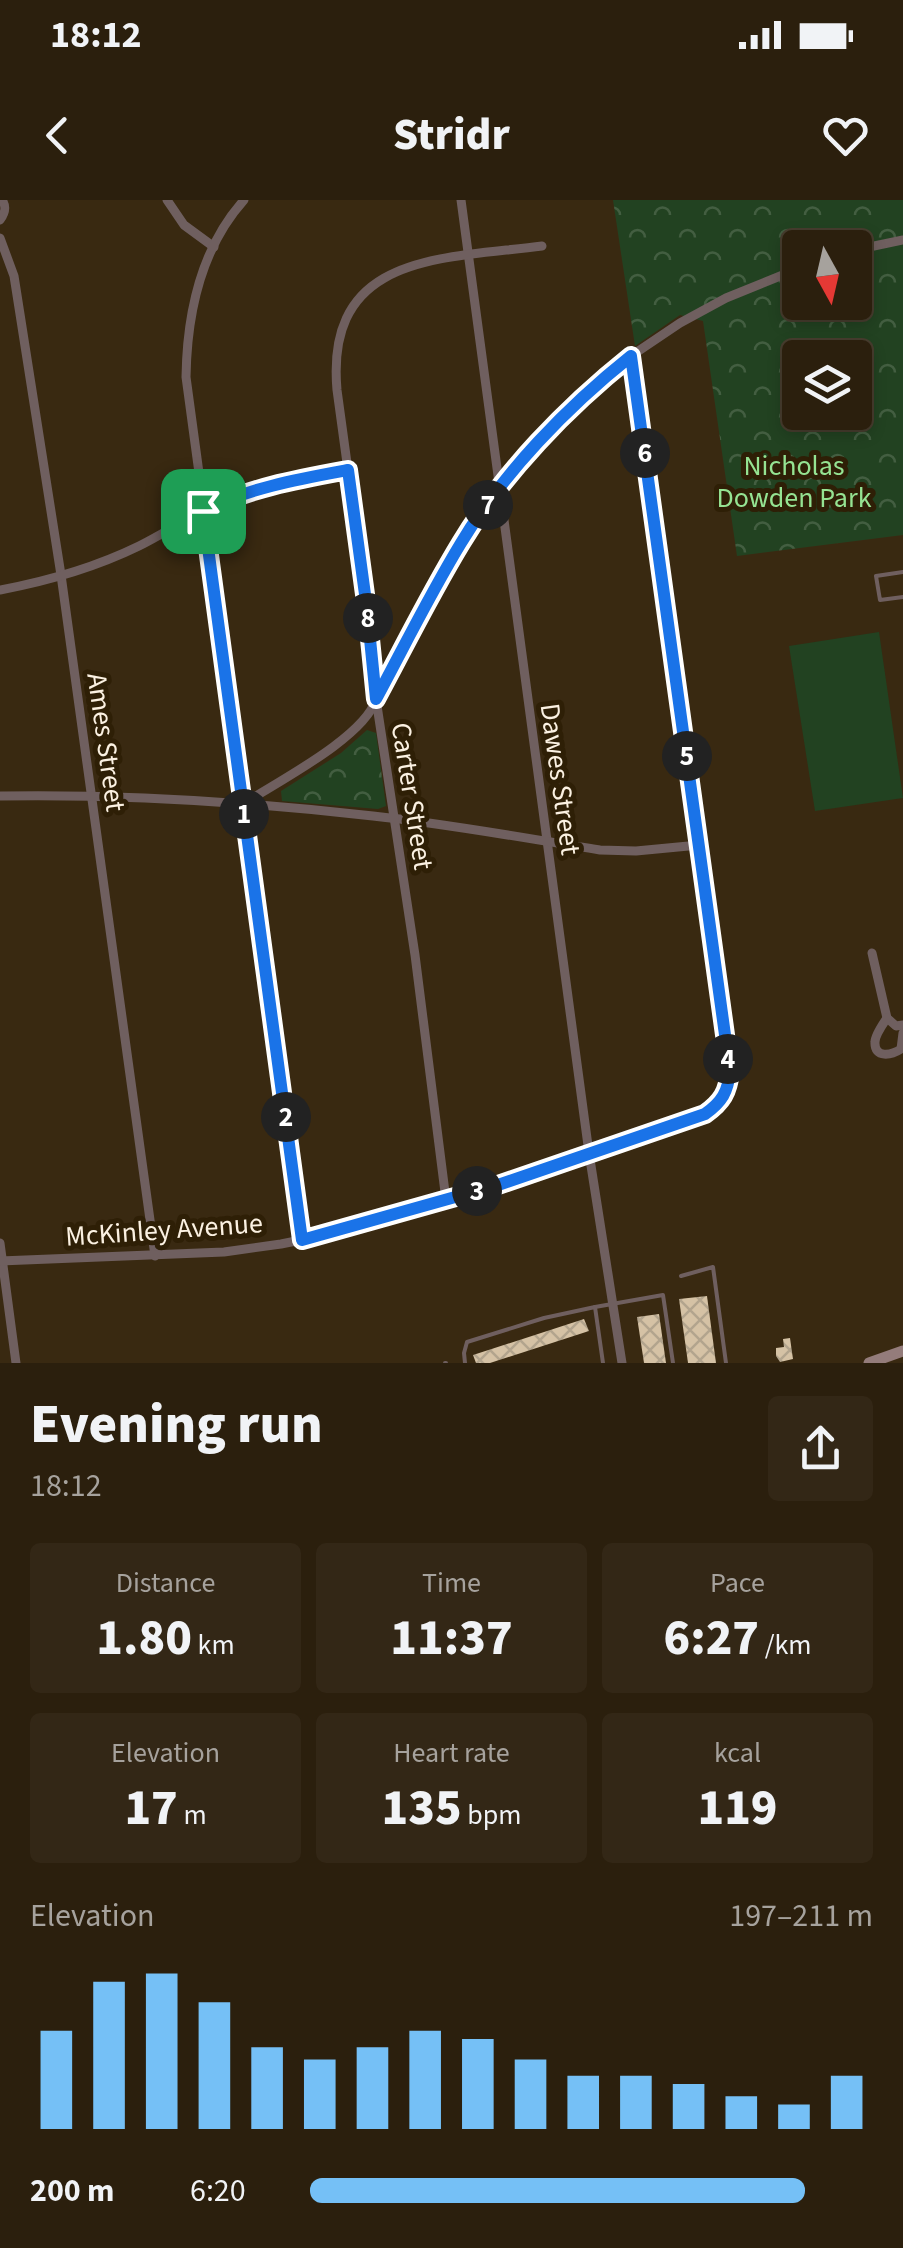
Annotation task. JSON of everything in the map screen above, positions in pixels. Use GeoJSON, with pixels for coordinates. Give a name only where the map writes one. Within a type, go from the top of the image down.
{"type":"FeatureCollection","features":[{"type":"Feature","properties":{"kind":"main road"},"geometry":{"type":"LineString","coordinates":[[869,1363],[903,1352]]}},
{"type":"Feature","properties":{"kind":"street"},"geometry":{"type":"LineString","coordinates":[[0,220],[5,211],[2,200]]}},
{"type":"Feature","properties":{"kind":"street"},"geometry":{"type":"LineString","coordinates":[[167,200],[184,225],[214,247]]}},
{"type":"Feature","properties":{"kind":"street"},"geometry":{"type":"LineString","coordinates":[[244,200],[214,247],[198,285],[187,344],[188,402],[302,1240]]}},
{"type":"Feature","properties":{"kind":"street","name":"Dawes Street"},"geometry":{"type":"LineString","coordinates":[[461,200],[589,1153],[622,1363]]}},
{"type":"Feature","properties":{"kind":"street","name":"Ames Street"},"geometry":{"type":"LineString","coordinates":[[0,238],[14,276],[61,575],[155,1256]]}},
{"type":"Feature","properties":{"kind":"street"},"geometry":{"type":"LineString","coordinates":[[872,246],[903,240]]}},
{"type":"Feature","properties":{"kind":"street","name":"Carter Street"},"geometry":{"type":"LineString","coordinates":[[446,1200],[415,956],[376,699],[335,366],[340,336],[352,307],[380,279],[412,264],[542,246]]}},
{"type":"Feature","properties":{"kind":"street"},"geometry":{"type":"LineString","coordinates":[[243,804],[344,739],[372,711],[462,542],[499,489],[569,410],[631,356],[680,323],[726,298],[782,275]]}},
{"type":"Feature","properties":{"kind":"street"},"geometry":{"type":"LineString","coordinates":[[0,796],[243,804],[393,819],[600,850],[699,844],[631,356]]}},
{"type":"Feature","properties":{"kind":"street"},"geometry":{"type":"LineString","coordinates":[[0,590],[101,562],[140,546],[219,503],[300,478],[348,470]]}},
{"type":"Feature","properties":{"kind":"street","name":"McKinley Avenue"},"geometry":{"type":"LineString","coordinates":[[1,1261],[224,1252],[302,1240],[498,1185],[705,1114],[725,1096],[730,1071],[699,844]]}},
{"type":"Feature","properties":{"kind":"street"},"geometry":{"type":"LineString","coordinates":[[872,954],[887,1018],[903,1029],[900,1049],[893,1055],[877,1050],[875,1042],[887,1018]]}},
{"type":"Feature","properties":{"kind":"street"},"geometry":{"type":"LineString","coordinates":[[0,1243],[16,1363]]}},
{"type":"Feature","properties":{"kind":"lane"},"geometry":{"type":"LineString","coordinates":[[903,572],[876,576],[880,600],[903,598]]}},
{"type":"Feature","properties":{"kind":"lane"},"geometry":{"type":"LineString","coordinates":[[681,1276],[712,1267],[726,1363]]}},
{"type":"Feature","properties":{"kind":"lane"},"geometry":{"type":"LineString","coordinates":[[466,1363],[467,1342],[544,1318],[663,1294],[672,1363]]}},
{"type":"Feature","properties":{"kind":"lane"},"geometry":{"type":"LineString","coordinates":[[594,1306],[603,1363]]}},
{"type":"Feature","properties":{"kind":"green space","name":"Nicholas Dowden Park"},"geometry":{"type":"Polygon","coordinates":[[[613,200],[903,200],[903,535],[737,556],[703,321],[680,315],[635,346],[613,200]]]}},
{"type":"Feature","properties":{"kind":"green space"},"geometry":{"type":"Polygon","coordinates":[[[879,632],[903,798],[815,811],[789,646],[879,632]]]}},
{"type":"Feature","properties":{"kind":"green space"},"geometry":{"type":"Polygon","coordinates":[[[367,730],[376,733],[386,806],[378,809],[282,801],[281,791],[341,753],[367,730]]]}},
{"type":"Feature","properties":{"kind":"building"},"geometry":{"type":"Polygon","coordinates":[[[707,1296],[716,1363],[688,1363],[679,1299],[707,1296]]]}},
{"type":"Feature","properties":{"kind":"building"},"geometry":{"type":"Polygon","coordinates":[[[659,1314],[666,1363],[644,1363],[637,1317],[659,1314]]]}},
{"type":"Feature","properties":{"kind":"building"},"geometry":{"type":"Polygon","coordinates":[[[584,1319],[589,1331],[490,1363],[476,1363],[473,1355],[584,1319]]]}},
{"type":"Feature","properties":{"kind":"building"},"geometry":{"type":"Polygon","coordinates":[[[790,1338],[793,1359],[780,1362],[776,1348],[784,1347],[783,1339],[790,1338]]]}},
{"type":"Feature","properties":{"kind":"route"},"geometry":{"type":"LineString","coordinates":[[631,356],[730,1071],[725,1096],[719,1104],[705,1114],[498,1185],[302,1240],[203,511],[300,478],[348,470],[376,699],[462,542],[499,489],[579,400],[631,356]]}}]}
